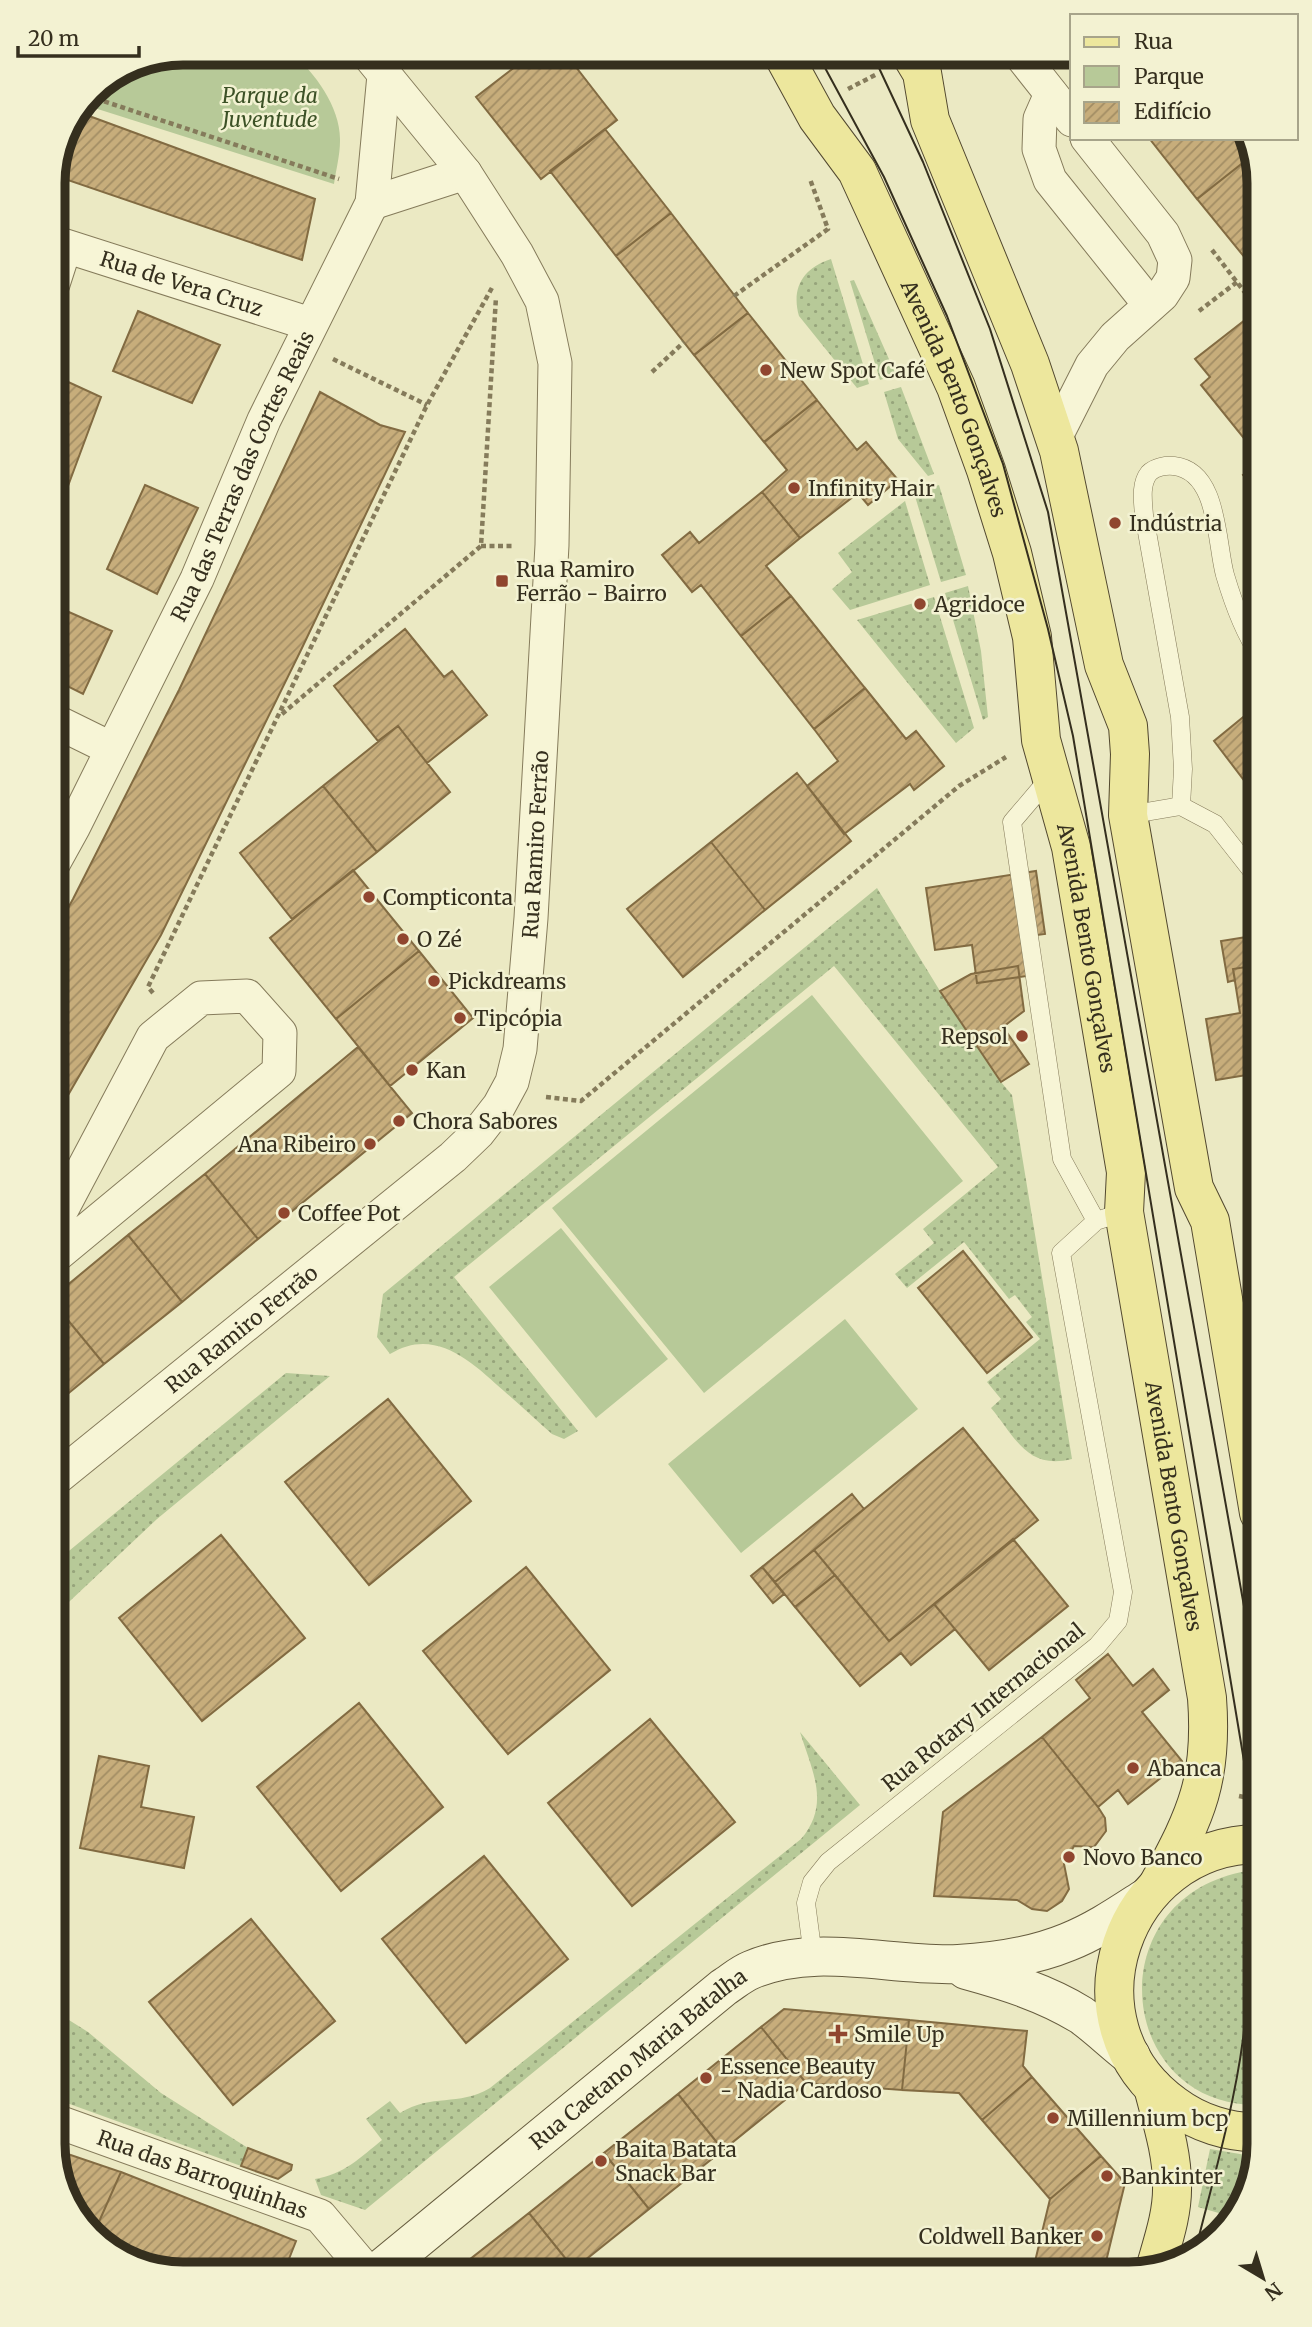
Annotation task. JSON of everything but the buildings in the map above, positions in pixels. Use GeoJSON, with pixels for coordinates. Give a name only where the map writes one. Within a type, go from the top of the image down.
{"type":"FeatureCollection","features":[{"type":"Feature","properties":{"kind":"main road","name":"Avenida Bento Gonçalves"},"geometry":{"type":"LineString","coordinates":[[788,65],[811,107],[857,171],[951,376],[982,458],[1012,553],[1032,637],[1042,748],[1071,847],[1126,1172],[1110,1216],[1207,1698],[1209,1728],[1203,1790],[1192,1821],[1153,1890],[1131,1920],[1120,1947],[1114,1984],[1118,2021],[1131,2056],[1153,2087]]}},
{"type":"Feature","properties":{"kind":"main road"},"geometry":{"type":"LineString","coordinates":[[917,65],[922,73],[930,120],[1025,351],[1055,438],[1104,665],[1128,726],[1128,815],[1194,1188],[1210,1221],[1247,1441]]}},
{"type":"Feature","properties":{"kind":"main road"},"geometry":{"type":"LineString","coordinates":[[1153,1890],[1182,1865],[1226,1847],[1247,1845]]}},
{"type":"Feature","properties":{"kind":"main road"},"geometry":{"type":"LineString","coordinates":[[1153,2087],[1174,2106],[1199,2120],[1235,2131],[1247,2132]]}},
{"type":"Feature","properties":{"kind":"main road"},"geometry":{"type":"LineString","coordinates":[[1153,2087],[1171,2160],[1172,2184],[1171,2208],[1158,2258]]}},
{"type":"Feature","properties":{"kind":"street","name":"Rua das Terras das Cortes Reais"},"geometry":{"type":"LineString","coordinates":[[65,841],[197,579],[264,421],[372,197],[376,65]]}},
{"type":"Feature","properties":{"kind":"street","name":"Rua Ramiro Ferrão"},"geometry":{"type":"LineString","coordinates":[[65,1470],[453,1157],[492,1115],[512,1082],[520,1049],[531,918],[552,545],[555,363],[542,301],[517,254],[465,173],[377,65]]}},
{"type":"Feature","properties":{"kind":"street"},"geometry":{"type":"LineString","coordinates":[[1029,65],[1070,117]]}},
{"type":"Feature","properties":{"kind":"street"},"geometry":{"type":"LineString","coordinates":[[1051,93],[1040,119],[1039,149],[1051,180],[1150,305]]}},
{"type":"Feature","properties":{"kind":"street"},"geometry":{"type":"LineString","coordinates":[[1055,438],[1092,365],[1115,337],[1162,295],[1173,278],[1175,260],[1163,234],[1089,140]]}},
{"type":"Feature","properties":{"kind":"street"},"geometry":{"type":"LineString","coordinates":[[372,197],[465,173]]}},
{"type":"Feature","properties":{"kind":"street","name":"Rua de Vera Cruz"},"geometry":{"type":"LineString","coordinates":[[65,246],[306,333]]}},
{"type":"Feature","properties":{"kind":"street"},"geometry":{"type":"LineString","coordinates":[[65,726],[112,750]]}},
{"type":"Feature","properties":{"kind":"street"},"geometry":{"type":"LineString","coordinates":[[65,1203],[153,1037],[201,998],[247,996],[279,1033],[279,1070],[65,1248]]}},
{"type":"Feature","properties":{"kind":"street","name":"Rua Caetano Maria Batalha"},"geometry":{"type":"LineString","coordinates":[[390,2262],[724,1987],[748,1971],[772,1963],[813,1956],[943,1964],[1013,1957],[1068,1942],[1094,1930],[1153,1890]]}},
{"type":"Feature","properties":{"kind":"street","name":"Rua Caetano Maria Batalha"},"geometry":{"type":"LineString","coordinates":[[943,1964],[1000,1979],[1052,1999],[1084,2017],[1131,2056]]}},
{"type":"Feature","properties":{"kind":"street","name":"Rua das Barroquinhas"},"geometry":{"type":"LineString","coordinates":[[65,2125],[320,2216],[359,2262]]}},
{"type":"Feature","properties":{"kind":"lane"},"geometry":{"type":"LineString","coordinates":[[1181,806],[1183,769],[1180,717],[1144,515],[1142,490],[1149,473],[1166,465],[1180,466],[1195,475],[1209,497],[1218,529],[1224,573],[1247,630]]}},
{"type":"Feature","properties":{"kind":"lane"},"geometry":{"type":"LineString","coordinates":[[1042,748],[1046,782],[1012,822],[1062,1158],[1110,1216]]}},
{"type":"Feature","properties":{"kind":"lane"},"geometry":{"type":"LineString","coordinates":[[1128,815],[1181,806],[1215,824],[1247,865]]}},
{"type":"Feature","properties":{"kind":"lane","name":"Rua Rotary Internacional"},"geometry":{"type":"LineString","coordinates":[[813,1956],[806,1903],[812,1882],[828,1862],[1097,1646],[1118,1621],[1123,1591],[1061,1253],[1110,1216]]}},
{"type":"Feature","properties":{"kind":"path"},"geometry":{"type":"LineString","coordinates":[[811,107],[892,65]]}},
{"type":"Feature","properties":{"kind":"path"},"geometry":{"type":"LineString","coordinates":[[100,100],[372,197]]}},
{"type":"Feature","properties":{"kind":"path"},"geometry":{"type":"LineString","coordinates":[[734,296],[828,229],[810,177]]}},
{"type":"Feature","properties":{"kind":"path"},"geometry":{"type":"LineString","coordinates":[[175,1018],[148,987],[427,405],[497,279],[481,546],[278,717]]}},
{"type":"Feature","properties":{"kind":"path"},"geometry":{"type":"LineString","coordinates":[[1193,316],[1237,282],[1247,295]]}},
{"type":"Feature","properties":{"kind":"path"},"geometry":{"type":"LineString","coordinates":[[306,333],[427,405]]}},
{"type":"Feature","properties":{"kind":"path"},"geometry":{"type":"LineString","coordinates":[[652,372],[684,342]]}},
{"type":"Feature","properties":{"kind":"path"},"geometry":{"type":"LineString","coordinates":[[512,1082],[525,1096],[581,1101],[959,786],[1029,742],[1042,748]]}},
{"type":"Feature","properties":{"kind":"green space","name":"Parque da Juventude"},"geometry":{"type":"Polygon","coordinates":[[[303,65],[318,81],[336,116],[340,141],[334,184],[92,107],[105,94],[124,81],[145,71],[168,66],[303,65]]]}},
{"type":"Feature","properties":{"kind":"green space"},"geometry":{"type":"Polygon","coordinates":[[[831,259],[869,384],[857,388],[799,316],[797,297],[801,280],[813,268],[831,259]]]}},
{"type":"Feature","properties":{"kind":"green space"},"geometry":{"type":"Polygon","coordinates":[[[854,280],[896,375],[880,380],[850,281],[854,280]]]}},
{"type":"Feature","properties":{"kind":"green space"},"geometry":{"type":"Polygon","coordinates":[[[901,387],[934,474],[928,476],[898,439],[884,392],[901,387]]]}},
{"type":"Feature","properties":{"kind":"green space"},"geometry":{"type":"Polygon","coordinates":[[[939,485],[966,575],[941,582],[914,493],[939,485]]]}},
{"type":"Feature","properties":{"kind":"green space"},"geometry":{"type":"Polygon","coordinates":[[[905,501],[930,585],[850,610],[832,589],[852,572],[838,553],[905,501]]]}},
{"type":"Feature","properties":{"kind":"green space"},"geometry":{"type":"Polygon","coordinates":[[[968,586],[981,651],[988,717],[983,720],[945,593],[968,586]]]}},
{"type":"Feature","properties":{"kind":"green space"},"geometry":{"type":"Polygon","coordinates":[[[934,597],[974,728],[956,743],[857,620],[934,597]]]}},
{"type":"Feature","properties":{"kind":"green space"},"geometry":{"type":"Polygon","coordinates":[[[877,888],[940,991],[1012,1095],[1072,1459],[1044,1460],[1033,1456],[1016,1440],[991,1408],[1001,1399],[987,1382],[1040,1339],[1026,1322],[1032,1317],[1015,1295],[1009,1299],[964,1242],[907,1288],[895,1274],[934,1243],[923,1229],[998,1167],[834,966],[454,1277],[578,1431],[564,1439],[552,1434],[479,1369],[452,1351],[422,1344],[407,1346],[390,1354],[377,1337],[383,1294],[877,888]]]}},
{"type":"Feature","properties":{"kind":"green space"},"geometry":{"type":"Polygon","coordinates":[[[812,995],[963,1181],[704,1393],[552,1208],[812,995]]]}},
{"type":"Feature","properties":{"kind":"green space"},"geometry":{"type":"Polygon","coordinates":[[[561,1228],[668,1359],[596,1418],[489,1287],[561,1228]]]}},
{"type":"Feature","properties":{"kind":"green space"},"geometry":{"type":"Polygon","coordinates":[[[845,1319],[918,1409],[741,1553],[668,1464],[845,1319]]]}},
{"type":"Feature","properties":{"kind":"green space"},"geometry":{"type":"Polygon","coordinates":[[[286,1373],[330,1376],[157,1519],[65,1606],[65,1554],[286,1373]]]}},
{"type":"Feature","properties":{"kind":"green space"},"geometry":{"type":"Polygon","coordinates":[[[800,1732],[860,1805],[365,2210],[321,2195],[315,2179],[343,2169],[382,2140],[366,2119],[390,2101],[400,2113],[423,2103],[467,2097],[490,2088],[801,1839],[810,1826],[817,1800],[814,1774],[800,1732]]]}},
{"type":"Feature","properties":{"kind":"green space"},"geometry":{"type":"Polygon","coordinates":[[[1247,1871],[1247,2103],[1211,2097],[1175,2073],[1152,2039],[1142,1998],[1146,1957],[1165,1919],[1198,1889],[1247,1871]]]}},
{"type":"Feature","properties":{"kind":"green space"},"geometry":{"type":"Polygon","coordinates":[[[65,2018],[88,2032],[161,2093],[248,2148],[241,2166],[65,2102],[65,2018]]]}},
{"type":"Feature","properties":{"kind":"green space"},"geometry":{"type":"Polygon","coordinates":[[[1210,2149],[1246,2155],[1243,2175],[1224,2214],[1198,2207],[1210,2149]]]}},
{"type":"Feature","properties":{"kind":"tram line"},"geometry":{"type":"LineString","coordinates":[[823,65],[884,177],[947,316],[1003,464],[1048,629],[1073,736],[1247,1790]]}},
{"type":"Feature","properties":{"kind":"tram line"},"geometry":{"type":"LineString","coordinates":[[878,65],[923,162],[990,329],[1048,512],[1247,1623]]}},
{"type":"Feature","properties":{"kind":"tram line"},"geometry":{"type":"LineString","coordinates":[[1198,2240],[1234,2092],[1247,2006]]}},
{"type":"Feature","properties":{"kind":"place","name":"New Spot Café"},"geometry":{"type":"Point","coordinates":[766,370]}},
{"type":"Feature","properties":{"kind":"place","name":"Infinity Hair"},"geometry":{"type":"Point","coordinates":[794,488]}},
{"type":"Feature","properties":{"kind":"place","name":"Indústria"},"geometry":{"type":"Point","coordinates":[1115,523]}},
{"type":"Feature","properties":{"kind":"place","name":"Rua Ramiro Ferrão - Bairro"},"geometry":{"type":"Point","coordinates":[502,581]}},
{"type":"Feature","properties":{"kind":"place","name":"Agridoce"},"geometry":{"type":"Point","coordinates":[920,604]}},
{"type":"Feature","properties":{"kind":"place","name":"Compticonta"},"geometry":{"type":"Point","coordinates":[369,897]}},
{"type":"Feature","properties":{"kind":"place","name":"O Zé"},"geometry":{"type":"Point","coordinates":[403,939]}},
{"type":"Feature","properties":{"kind":"place","name":"Pickdreams"},"geometry":{"type":"Point","coordinates":[434,981]}},
{"type":"Feature","properties":{"kind":"place","name":"Tipcópia"},"geometry":{"type":"Point","coordinates":[460,1018]}},
{"type":"Feature","properties":{"kind":"place","name":"Repsol"},"geometry":{"type":"Point","coordinates":[1022,1036]}},
{"type":"Feature","properties":{"kind":"place","name":"Kan"},"geometry":{"type":"Point","coordinates":[412,1070]}},
{"type":"Feature","properties":{"kind":"place","name":"Chora Sabores"},"geometry":{"type":"Point","coordinates":[399,1121]}},
{"type":"Feature","properties":{"kind":"place","name":"Ana Ribeiro"},"geometry":{"type":"Point","coordinates":[370,1144]}},
{"type":"Feature","properties":{"kind":"place","name":"Coffee Pot"},"geometry":{"type":"Point","coordinates":[284,1213]}},
{"type":"Feature","properties":{"kind":"place","name":"Abanca"},"geometry":{"type":"Point","coordinates":[1133,1768]}},
{"type":"Feature","properties":{"kind":"place","name":"Novo Banco"},"geometry":{"type":"Point","coordinates":[1069,1857]}},
{"type":"Feature","properties":{"kind":"place","name":"Smile Up"},"geometry":{"type":"Point","coordinates":[838,2034]}},
{"type":"Feature","properties":{"kind":"place","name":"Essence Beauty - Nadia Cardoso"},"geometry":{"type":"Point","coordinates":[706,2078]}},
{"type":"Feature","properties":{"kind":"place","name":"Millennium bcp"},"geometry":{"type":"Point","coordinates":[1053,2118]}},
{"type":"Feature","properties":{"kind":"place","name":"Baita Batata Snack Bar"},"geometry":{"type":"Point","coordinates":[601,2161]}},
{"type":"Feature","properties":{"kind":"place","name":"Bankinter"},"geometry":{"type":"Point","coordinates":[1107,2176]}},
{"type":"Feature","properties":{"kind":"place","name":"Coldwell Banker"},"geometry":{"type":"Point","coordinates":[1097,2236]}}]}
